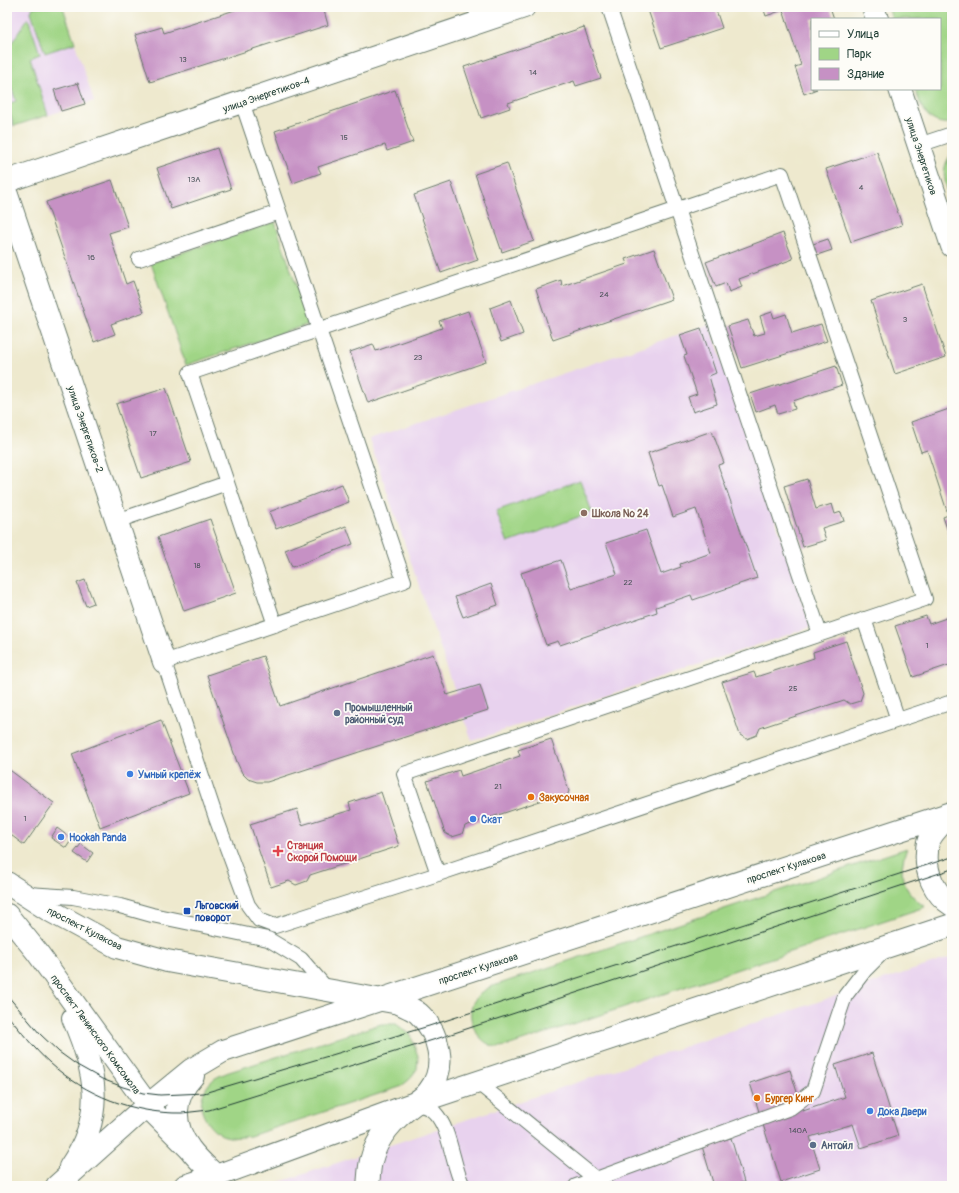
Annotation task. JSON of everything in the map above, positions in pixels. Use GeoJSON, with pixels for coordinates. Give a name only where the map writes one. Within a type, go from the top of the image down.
{"type":"FeatureCollection","features":[{"type":"Feature","properties":{"kind":"main road","name":"улица Энергетиков-4"},"geometry":{"type":"LineString","coordinates":[[7,181],[242,102],[477,14],[524,7]]}},
{"type":"Feature","properties":{"kind":"main road"},"geometry":{"type":"LineString","coordinates":[[873,7],[877,18]]}},
{"type":"Feature","properties":{"kind":"main road","name":"улица Энергетиков"},"geometry":{"type":"LineString","coordinates":[[900,90],[952,246]]}},
{"type":"Feature","properties":{"kind":"main road","name":"улица Энергетиков-2"},"geometry":{"type":"LineString","coordinates":[[7,196],[164,662]]}},
{"type":"Feature","properties":{"kind":"main road"},"geometry":{"type":"LineString","coordinates":[[952,814],[942,822],[928,841],[926,859],[928,871],[938,892],[952,904]]}},
{"type":"Feature","properties":{"kind":"main road","name":"проспект Кулакова"},"geometry":{"type":"LineString","coordinates":[[15,888],[47,909],[117,947],[167,961],[380,1000],[952,814]]}},
{"type":"Feature","properties":{"kind":"main road","name":"проспект Ленинского Комсомола"},"geometry":{"type":"LineString","coordinates":[[7,915],[37,952],[148,1106],[157,1117],[190,1149]]}},
{"type":"Feature","properties":{"kind":"main road"},"geometry":{"type":"LineString","coordinates":[[185,1186],[222,1181],[415,1103],[952,925]]}},
{"type":"Feature","properties":{"kind":"main road"},"geometry":{"type":"LineString","coordinates":[[37,952],[67,1002],[82,1038],[91,1065],[95,1100],[90,1127],[79,1154],[57,1186]]}},
{"type":"Feature","properties":{"kind":"main road"},"geometry":{"type":"LineString","coordinates":[[57,1186],[191,1070],[223,1051],[380,1000],[399,1003],[417,1012],[429,1026],[436,1039],[440,1057],[438,1074],[429,1091],[398,1116],[382,1134],[371,1161],[368,1186]]}},
{"type":"Feature","properties":{"kind":"main road"},"geometry":{"type":"LineString","coordinates":[[222,1181],[190,1149],[181,1136],[176,1117],[181,1092],[190,1079],[204,1064],[223,1051]]}},
{"type":"Feature","properties":{"kind":"lane"},"geometry":{"type":"LineString","coordinates":[[608,7],[820,634]]}},
{"type":"Feature","properties":{"kind":"lane"},"geometry":{"type":"LineString","coordinates":[[242,102],[404,581],[164,662],[216,818],[248,905],[259,920],[275,926],[438,874],[952,702]]}},
{"type":"Feature","properties":{"kind":"lane"},"geometry":{"type":"LineString","coordinates":[[918,145],[952,134]]}},
{"type":"Feature","properties":{"kind":"lane"},"geometry":{"type":"LineString","coordinates":[[275,625],[190,373],[782,174],[925,599],[404,774],[438,874]]}},
{"type":"Feature","properties":{"kind":"lane"},"geometry":{"type":"LineString","coordinates":[[139,259],[279,212]]}},
{"type":"Feature","properties":{"kind":"lane"},"geometry":{"type":"LineString","coordinates":[[117,521],[228,483]]}},
{"type":"Feature","properties":{"kind":"lane"},"geometry":{"type":"LineString","coordinates":[[864,620],[898,720]]}},
{"type":"Feature","properties":{"kind":"lane"},"geometry":{"type":"LineString","coordinates":[[15,888],[120,906],[152,915],[268,939],[301,959],[329,990]]}},
{"type":"Feature","properties":{"kind":"lane"},"geometry":{"type":"LineString","coordinates":[[576,1186],[596,1180],[790,1108],[813,1091],[845,996],[865,970],[888,946]]}},
{"type":"Feature","properties":{"kind":"lane"},"geometry":{"type":"LineString","coordinates":[[477,1082],[596,1180]]}},
{"type":"Feature","properties":{"kind":"lane"},"geometry":{"type":"LineString","coordinates":[[415,1103],[425,1106],[434,1112],[442,1124],[463,1186]]}},
{"type":"Feature","properties":{"kind":"shaded area"},"geometry":{"type":"Polygon","coordinates":[[[7,7],[63,7],[94,101],[7,128],[7,7]]]}},
{"type":"Feature","properties":{"kind":"shaded area","name":"Школа № 24"},"geometry":{"type":"Polygon","coordinates":[[[710,324],[811,627],[472,741],[369,439],[710,324]]]}},
{"type":"Feature","properties":{"kind":"shaded area"},"geometry":{"type":"Polygon","coordinates":[[[952,957],[952,1186],[268,1186],[952,957]]]}},
{"type":"Feature","properties":{"kind":"green space"},"geometry":{"type":"Polygon","coordinates":[[[33,7],[63,7],[75,43],[45,53],[31,12],[33,7]]]}},
{"type":"Feature","properties":{"kind":"green space"},"geometry":{"type":"Polygon","coordinates":[[[888,7],[951,7],[952,123],[937,122],[931,119],[923,109],[915,90],[941,90],[941,18],[892,18],[888,7]]]}},
{"type":"Feature","properties":{"kind":"green space"},"geometry":{"type":"Polygon","coordinates":[[[28,18],[40,54],[30,58],[48,115],[14,126],[7,104],[16,101],[7,74],[7,50],[28,18]]]}},
{"type":"Feature","properties":{"kind":"green space"},"geometry":{"type":"Polygon","coordinates":[[[952,153],[952,204],[944,178],[944,172],[945,166],[952,153]]]}},
{"type":"Feature","properties":{"kind":"green space"},"geometry":{"type":"Polygon","coordinates":[[[275,222],[309,324],[186,365],[151,263],[275,222]]]}},
{"type":"Feature","properties":{"kind":"green space"},"geometry":{"type":"Polygon","coordinates":[[[580,480],[592,512],[508,543],[496,511],[580,480]]]}},
{"type":"Feature","properties":{"kind":"green space"},"geometry":{"type":"Polygon","coordinates":[[[907,848],[902,866],[904,881],[911,894],[925,907],[510,1045],[498,1047],[491,1045],[484,1041],[475,1030],[472,1022],[471,1008],[477,997],[490,987],[907,848]]]}},
{"type":"Feature","properties":{"kind":"green space"},"geometry":{"type":"Polygon","coordinates":[[[381,1024],[396,1024],[410,1034],[418,1056],[417,1069],[409,1080],[400,1087],[250,1136],[233,1137],[222,1135],[213,1129],[203,1115],[201,1104],[202,1098],[206,1088],[217,1077],[381,1024]]]}},
{"type":"Feature","properties":{"kind":"building"},"geometry":{"type":"Polygon","coordinates":[[[244,7],[323,7],[328,25],[150,82],[135,35],[162,27],[164,33],[244,7]]]}},
{"type":"Feature","properties":{"kind":"building"},"geometry":{"type":"Polygon","coordinates":[[[647,7],[715,7],[722,28],[661,48],[647,7]]]}},
{"type":"Feature","properties":{"kind":"building"},"geometry":{"type":"Polygon","coordinates":[[[763,7],[830,7],[834,18],[811,18],[811,90],[814,90],[804,94],[795,67],[801,65],[783,10],[766,16],[763,7]]]}},
{"type":"Feature","properties":{"kind":"building"},"geometry":{"type":"Polygon","coordinates":[[[584,27],[601,78],[576,86],[574,81],[508,103],[510,108],[481,118],[464,67],[584,27]]]}},
{"type":"Feature","properties":{"kind":"building"},"geometry":{"type":"Polygon","coordinates":[[[78,83],[85,104],[61,111],[54,90],[78,83]]]}},
{"type":"Feature","properties":{"kind":"building"},"geometry":{"type":"Polygon","coordinates":[[[395,90],[413,142],[387,151],[385,145],[381,146],[318,167],[321,173],[293,183],[275,131],[395,90]]]}},
{"type":"Feature","properties":{"kind":"building"},"geometry":{"type":"Polygon","coordinates":[[[217,148],[231,189],[171,209],[157,168],[217,148]]]}},
{"type":"Feature","properties":{"kind":"building"},"geometry":{"type":"Polygon","coordinates":[[[877,152],[902,225],[851,242],[826,169],[877,152]]]}},
{"type":"Feature","properties":{"kind":"building"},"geometry":{"type":"Polygon","coordinates":[[[507,163],[534,241],[502,252],[475,174],[507,163]]]}},
{"type":"Feature","properties":{"kind":"building"},"geometry":{"type":"Polygon","coordinates":[[[112,180],[128,227],[109,233],[126,284],[133,281],[144,312],[111,324],[115,334],[94,342],[46,202],[112,180]]]}},
{"type":"Feature","properties":{"kind":"building"},"geometry":{"type":"Polygon","coordinates":[[[451,182],[478,260],[441,273],[414,195],[451,182]]]}},
{"type":"Feature","properties":{"kind":"building"},"geometry":{"type":"Polygon","coordinates":[[[783,233],[793,259],[739,279],[742,287],[729,292],[726,283],[716,287],[706,262],[783,233]]]}},
{"type":"Feature","properties":{"kind":"building"},"geometry":{"type":"Polygon","coordinates":[[[828,239],[832,250],[817,255],[813,244],[828,239]]]}},
{"type":"Feature","properties":{"kind":"building"},"geometry":{"type":"Polygon","coordinates":[[[654,249],[672,299],[553,340],[536,289],[561,280],[562,286],[627,264],[625,259],[654,249]]]}},
{"type":"Feature","properties":{"kind":"building"},"geometry":{"type":"Polygon","coordinates":[[[922,284],[946,357],[895,374],[871,301],[922,284]]]}},
{"type":"Feature","properties":{"kind":"building"},"geometry":{"type":"Polygon","coordinates":[[[511,300],[523,334],[501,342],[490,308],[511,300]]]}},
{"type":"Feature","properties":{"kind":"building"},"geometry":{"type":"Polygon","coordinates":[[[468,311],[486,362],[368,403],[350,352],[373,344],[376,351],[442,328],[439,321],[468,311]]]}},
{"type":"Feature","properties":{"kind":"building"},"geometry":{"type":"Polygon","coordinates":[[[772,312],[774,318],[786,314],[792,333],[821,324],[827,341],[742,368],[728,326],[748,320],[754,336],[765,333],[760,316],[772,312]]]}},
{"type":"Feature","properties":{"kind":"building"},"geometry":{"type":"Polygon","coordinates":[[[701,328],[716,373],[709,376],[717,404],[693,412],[688,397],[697,394],[684,356],[687,355],[680,335],[701,328]]]}},
{"type":"Feature","properties":{"kind":"building"},"geometry":{"type":"Polygon","coordinates":[[[836,366],[842,385],[793,401],[795,409],[778,414],[775,405],[756,412],[750,394],[836,366]]]}},
{"type":"Feature","properties":{"kind":"building"},"geometry":{"type":"Polygon","coordinates":[[[166,388],[191,462],[141,478],[116,404],[166,388]]]}},
{"type":"Feature","properties":{"kind":"building"},"geometry":{"type":"Polygon","coordinates":[[[952,408],[952,543],[943,517],[948,515],[947,511],[927,450],[921,452],[911,422],[952,408]]]}},
{"type":"Feature","properties":{"kind":"building"},"geometry":{"type":"Polygon","coordinates":[[[712,431],[724,463],[718,465],[757,578],[693,600],[691,595],[656,607],[657,612],[560,645],[558,641],[546,645],[521,573],[561,560],[571,589],[617,574],[606,543],[646,530],[661,574],[681,567],[680,564],[711,553],[696,509],[673,517],[662,485],[659,486],[648,453],[712,431]]]}},
{"type":"Feature","properties":{"kind":"building"},"geometry":{"type":"Polygon","coordinates":[[[807,479],[816,509],[832,504],[835,514],[841,512],[844,521],[822,528],[826,540],[803,547],[784,486],[807,479]]]}},
{"type":"Feature","properties":{"kind":"building"},"geometry":{"type":"Polygon","coordinates":[[[342,484],[349,502],[276,529],[269,512],[342,484]]]}},
{"type":"Feature","properties":{"kind":"building"},"geometry":{"type":"Polygon","coordinates":[[[210,519],[236,593],[184,611],[158,537],[210,519]]]}},
{"type":"Feature","properties":{"kind":"building"},"geometry":{"type":"Polygon","coordinates":[[[346,526],[353,544],[292,567],[285,550],[346,526]]]}},
{"type":"Feature","properties":{"kind":"building"},"geometry":{"type":"Polygon","coordinates":[[[85,580],[94,603],[86,606],[77,583],[85,580]]]}},
{"type":"Feature","properties":{"kind":"building"},"geometry":{"type":"Polygon","coordinates":[[[491,584],[498,605],[463,617],[455,597],[491,584]]]}},
{"type":"Feature","properties":{"kind":"building"},"geometry":{"type":"Polygon","coordinates":[[[926,616],[929,624],[952,616],[952,664],[913,677],[895,626],[926,616]]]}},
{"type":"Feature","properties":{"kind":"building"},"geometry":{"type":"Polygon","coordinates":[[[846,641],[863,693],[860,701],[850,704],[844,700],[760,728],[757,735],[747,739],[740,735],[722,682],[754,672],[756,677],[814,658],[813,652],[846,641]]]}},
{"type":"Feature","properties":{"kind":"building","name":"Промышленный районный суд"},"geometry":{"type":"Polygon","coordinates":[[[433,654],[447,695],[480,685],[488,710],[267,782],[257,782],[248,779],[242,773],[207,675],[263,656],[280,706],[433,654]]]}},
{"type":"Feature","properties":{"kind":"building","name":"Умный крепёж"},"geometry":{"type":"Polygon","coordinates":[[[161,720],[189,793],[100,827],[72,754],[161,720]]]}},
{"type":"Feature","properties":{"kind":"building"},"geometry":{"type":"Polygon","coordinates":[[[551,739],[569,791],[566,799],[555,802],[549,798],[465,826],[462,834],[452,837],[445,833],[427,781],[459,770],[461,776],[520,756],[518,750],[551,739]]]}},
{"type":"Feature","properties":{"kind":"building"},"geometry":{"type":"Polygon","coordinates":[[[7,768],[54,803],[24,845],[7,832],[7,768]]]}},
{"type":"Feature","properties":{"kind":"building"},"geometry":{"type":"Polygon","coordinates":[[[381,792],[399,846],[310,875],[307,881],[296,885],[289,881],[271,887],[250,824],[297,809],[302,825],[351,810],[349,803],[381,792]]]}},
{"type":"Feature","properties":{"kind":"building"},"geometry":{"type":"Polygon","coordinates":[[[57,828],[72,839],[66,848],[51,838],[57,828]]]}},
{"type":"Feature","properties":{"kind":"building"},"geometry":{"type":"Polygon","coordinates":[[[81,844],[93,853],[87,862],[74,853],[81,844]]]}},
{"type":"Feature","properties":{"kind":"building"},"geometry":{"type":"Polygon","coordinates":[[[872,1053],[898,1136],[861,1148],[853,1124],[810,1137],[820,1169],[781,1182],[750,1083],[790,1070],[803,1111],[845,1097],[835,1065],[872,1053]]]}},
{"type":"Feature","properties":{"kind":"building"},"geometry":{"type":"Polygon","coordinates":[[[731,1138],[744,1182],[730,1186],[714,1186],[702,1146],[731,1138]]]}},
{"type":"Feature","properties":{"kind":"tram line"},"geometry":{"type":"LineString","coordinates":[[7,995],[40,1034],[59,1052],[77,1065],[102,1079],[143,1093],[160,1095],[204,1093],[429,1026],[952,857]]}},
{"type":"Feature","properties":{"kind":"tram line"},"geometry":{"type":"LineString","coordinates":[[7,1015],[44,1058],[64,1074],[94,1093],[128,1106],[146,1110],[182,1113],[209,1110],[436,1039],[952,869]]}},
{"type":"Feature","properties":{"kind":"place","name":"Школа № 24"},"geometry":{"type":"Point","coordinates":[584,513]}},
{"type":"Feature","properties":{"kind":"place","name":"Промышленный районный суд"},"geometry":{"type":"Point","coordinates":[337,713]}},
{"type":"Feature","properties":{"kind":"place","name":"Умный крепёж"},"geometry":{"type":"Point","coordinates":[130,774]}},
{"type":"Feature","properties":{"kind":"place","name":"Закусочная"},"geometry":{"type":"Point","coordinates":[531,797]}},
{"type":"Feature","properties":{"kind":"place","name":"Скат"},"geometry":{"type":"Point","coordinates":[473,819]}},
{"type":"Feature","properties":{"kind":"place","name":"Hookah Panda"},"geometry":{"type":"Point","coordinates":[61,837]}},
{"type":"Feature","properties":{"kind":"place","name":"Станция Скорой Помощи"},"geometry":{"type":"Point","coordinates":[278,851]}},
{"type":"Feature","properties":{"kind":"place","name":"Льговский поворот"},"geometry":{"type":"Point","coordinates":[187,911]}},
{"type":"Feature","properties":{"kind":"place","name":"Бургер Кинг"},"geometry":{"type":"Point","coordinates":[757,1098]}},
{"type":"Feature","properties":{"kind":"place","name":"Дока Двери"},"geometry":{"type":"Point","coordinates":[870,1111]}},
{"type":"Feature","properties":{"kind":"place","name":"Антойл"},"geometry":{"type":"Point","coordinates":[813,1145]}}]}
